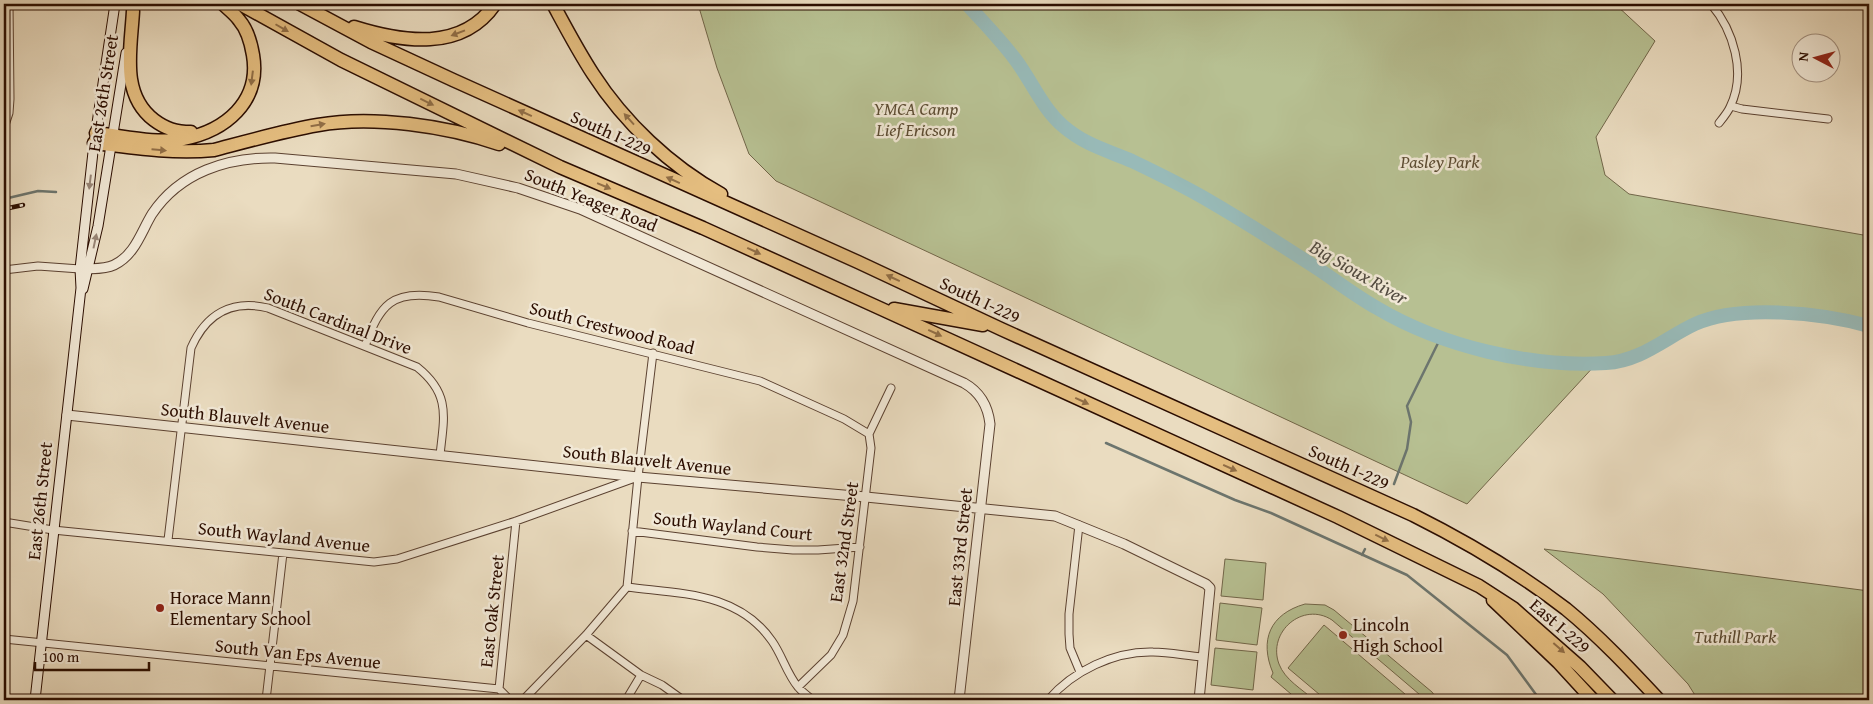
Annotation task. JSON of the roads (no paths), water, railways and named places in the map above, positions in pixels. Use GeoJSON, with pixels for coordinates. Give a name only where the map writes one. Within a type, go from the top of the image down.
{"type":"FeatureCollection","features":[{"type":"Feature","properties":{"kind":"highway"},"geometry":{"type":"LineString","coordinates":[[111,140],[171,140],[196,136],[210,131],[227,121],[243,104],[251,86],[253,73],[252,49],[240,21],[223,4]]}},
{"type":"Feature","properties":{"kind":"highway"},"geometry":{"type":"LineString","coordinates":[[240,4],[341,60],[560,167],[703,228],[1338,517],[1479,586],[1558,662],[1593,700]]}},
{"type":"Feature","properties":{"kind":"highway"},"geometry":{"type":"LineString","coordinates":[[300,4],[364,30],[421,39],[443,38],[462,33],[481,21],[495,4]]}},
{"type":"Feature","properties":{"kind":"highway","name":"South I-229"},"geometry":{"type":"LineString","coordinates":[[300,4],[372,42],[1413,515],[1453,535],[1504,565],[1550,597],[1593,633],[1623,664]]}},
{"type":"Feature","properties":{"kind":"highway"},"geometry":{"type":"LineString","coordinates":[[553,4],[594,76],[611,99],[644,136],[697,179],[748,210],[798,236]]}},
{"type":"Feature","properties":{"kind":"highway"},"geometry":{"type":"LineString","coordinates":[[134,8],[130,71],[134,95],[137,101],[149,116],[167,128],[186,132],[210,131]]}},
{"type":"Feature","properties":{"kind":"highway"},"geometry":{"type":"LineString","coordinates":[[95,138],[178,152],[196,152],[214,150],[318,125],[356,122],[395,123],[438,128],[481,139],[560,167]]}},
{"type":"Feature","properties":{"kind":"highway"},"geometry":{"type":"LineString","coordinates":[[875,306],[1001,329]]}},
{"type":"Feature","properties":{"kind":"highway","name":"East I-229"},"geometry":{"type":"LineString","coordinates":[[1479,586],[1513,608],[1580,666],[1612,700]]}},
{"type":"Feature","properties":{"kind":"highway"},"geometry":{"type":"LineString","coordinates":[[1623,664],[1655,700]]}},
{"type":"Feature","properties":{"kind":"highway"},"geometry":{"type":"LineString","coordinates":[[1623,664],[1659,700]]}},
{"type":"Feature","properties":{"kind":"street"},"geometry":{"type":"LineString","coordinates":[[4,128],[9,113],[10,99],[9,4]]}},
{"type":"Feature","properties":{"kind":"street","name":"East 26th Street"},"geometry":{"type":"LineString","coordinates":[[35,700],[79,305],[85,268],[95,138],[115,4]]}},
{"type":"Feature","properties":{"kind":"street"},"geometry":{"type":"LineString","coordinates":[[1711,4],[1719,13],[1727,30],[1735,52],[1737,69],[1736,89],[1731,106],[1719,123]]}},
{"type":"Feature","properties":{"kind":"street","name":"East 26th Street"},"geometry":{"type":"LineString","coordinates":[[85,268],[98,226],[134,8]]}},
{"type":"Feature","properties":{"kind":"street"},"geometry":{"type":"LineString","coordinates":[[1731,106],[1742,109],[1828,119]]}},
{"type":"Feature","properties":{"kind":"street","name":"South Yeager Road"},"geometry":{"type":"LineString","coordinates":[[85,268],[103,269],[114,266],[123,260],[132,250],[153,213],[168,194],[189,178],[211,167],[231,161],[253,157],[275,158],[456,174],[518,188],[580,209],[964,383],[975,390],[982,399]]}},
{"type":"Feature","properties":{"kind":"street"},"geometry":{"type":"LineString","coordinates":[[4,270],[38,266],[85,268]]}},
{"type":"Feature","properties":{"kind":"street","name":"South Crestwood Road"},"geometry":{"type":"LineString","coordinates":[[365,346],[374,322],[384,307],[402,296],[424,294],[528,323],[760,381],[844,419],[869,434]]}},
{"type":"Feature","properties":{"kind":"street","name":"South Cardinal Drive"},"geometry":{"type":"LineString","coordinates":[[168,540],[191,348],[203,326],[216,315],[229,308],[249,305],[268,308],[417,367],[430,377],[437,387],[443,404],[444,420],[440,455]]}},
{"type":"Feature","properties":{"kind":"street"},"geometry":{"type":"LineString","coordinates":[[524,700],[586,635],[627,587],[653,353]]}},
{"type":"Feature","properties":{"kind":"street","name":"East 32nd Street"},"geometry":{"type":"LineString","coordinates":[[798,687],[831,656],[843,635],[853,601],[860,547],[871,448],[869,434],[891,388]]}},
{"type":"Feature","properties":{"kind":"street","name":"East 33rd Street"},"geometry":{"type":"LineString","coordinates":[[958,700],[990,424],[982,399]]}},
{"type":"Feature","properties":{"kind":"street","name":"South Blauvelt Avenue"},"geometry":{"type":"LineString","coordinates":[[67,415],[638,477],[1056,516],[1124,544],[1202,581],[1210,588],[1203,657]]}},
{"type":"Feature","properties":{"kind":"street","name":"South Wayland Avenue"},"geometry":{"type":"LineString","coordinates":[[4,522],[53,530],[374,562],[396,559],[516,521],[638,477]]}},
{"type":"Feature","properties":{"kind":"street","name":"East Oak Street"},"geometry":{"type":"LineString","coordinates":[[510,700],[499,689],[516,521]]}},
{"type":"Feature","properties":{"kind":"street"},"geometry":{"type":"LineString","coordinates":[[1079,525],[1069,614],[1069,634],[1070,648],[1080,672]]}},
{"type":"Feature","properties":{"kind":"street","name":"South Wayland Court"},"geometry":{"type":"LineString","coordinates":[[632,531],[793,550],[860,547]]}},
{"type":"Feature","properties":{"kind":"street"},"geometry":{"type":"LineString","coordinates":[[266,700],[283,553]]}},
{"type":"Feature","properties":{"kind":"street"},"geometry":{"type":"LineString","coordinates":[[627,587],[709,598],[728,604],[743,612],[757,622],[772,642],[798,687],[813,700]]}},
{"type":"Feature","properties":{"kind":"street"},"geometry":{"type":"LineString","coordinates":[[586,635],[641,675],[662,685],[683,700]]}},
{"type":"Feature","properties":{"kind":"street","name":"South Van Eps Avenue"},"geometry":{"type":"LineString","coordinates":[[4,639],[499,689]]}},
{"type":"Feature","properties":{"kind":"street"},"geometry":{"type":"LineString","coordinates":[[1048,700],[1065,682],[1080,672],[1132,653],[1153,652],[1203,657],[1199,700]]}},
{"type":"Feature","properties":{"kind":"street"},"geometry":{"type":"LineString","coordinates":[[626,700],[641,675]]}},
{"type":"Feature","properties":{"kind":"waterway","name":"Big Sioux River"},"geometry":{"type":"LineString","coordinates":[[967,4],[1015,59],[1049,111],[1071,133],[1088,143],[1132,161],[1197,194],[1273,240],[1369,303],[1429,333],[1487,352],[1517,358],[1577,364],[1606,363],[1630,358],[1695,324],[1735,314],[1757,312],[1805,314],[1869,326]]}},
{"type":"Feature","properties":{"kind":"waterway"},"geometry":{"type":"LineString","coordinates":[[4,199],[38,191],[56,192]]}},
{"type":"Feature","properties":{"kind":"waterway"},"geometry":{"type":"LineString","coordinates":[[1394,484],[1407,449],[1411,422],[1407,406],[1441,337]]}},
{"type":"Feature","properties":{"kind":"waterway"},"geometry":{"type":"LineString","coordinates":[[1106,443],[1235,500],[1271,513],[1407,575],[1507,655],[1540,700]]}},
{"type":"Feature","properties":{"kind":"waterway"},"geometry":{"type":"LineString","coordinates":[[1362,555],[1365,549]]}},
{"type":"Feature","properties":{"kind":"railway"},"geometry":{"type":"LineString","coordinates":[[4,209],[23,205]]}},
{"type":"Feature","properties":{"kind":"place","name":"Horace Mann Elementary School"},"geometry":{"type":"Point","coordinates":[160,608]}},
{"type":"Feature","properties":{"kind":"place","name":"Lincoln High School"},"geometry":{"type":"Point","coordinates":[1343,635]}},
{"type":"Feature","properties":{"kind":"park label","name":"YMCA Camp Lief Ericson"},"geometry":{"type":"Point","coordinates":[916,119]}},
{"type":"Feature","properties":{"kind":"park label","name":"Pasley Park"},"geometry":{"type":"Point","coordinates":[1440,162]}},
{"type":"Feature","properties":{"kind":"park label","name":"Tuthill Park"},"geometry":{"type":"Point","coordinates":[1735,637]}}]}
